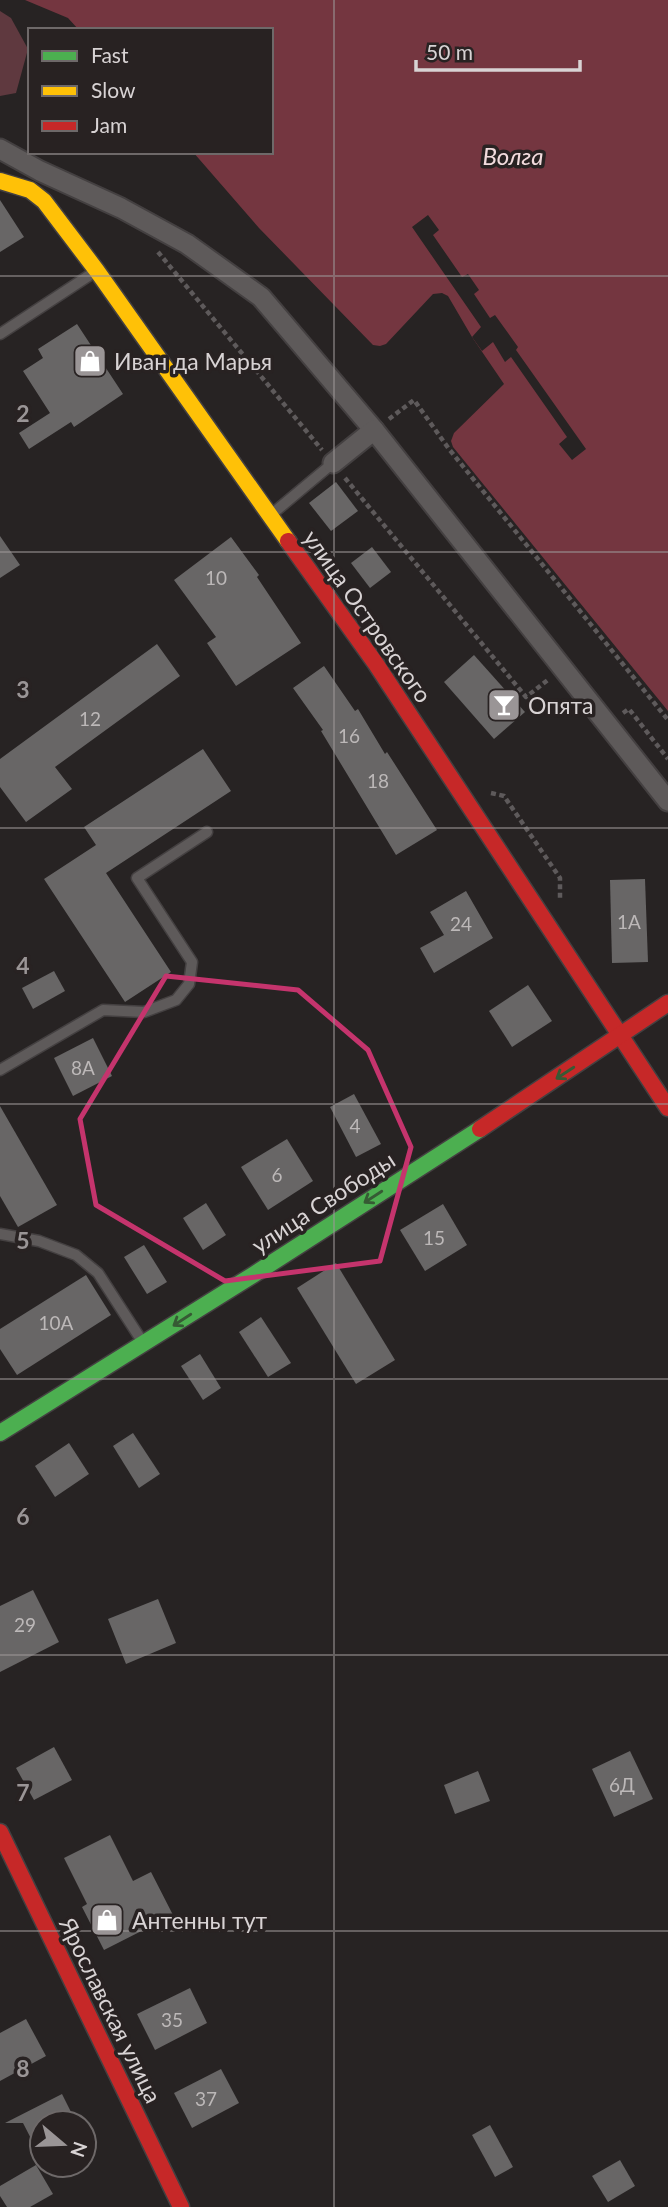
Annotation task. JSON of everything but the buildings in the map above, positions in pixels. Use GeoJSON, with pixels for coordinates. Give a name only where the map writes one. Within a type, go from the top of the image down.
{"type":"FeatureCollection","features":[{"type":"Feature","properties":{"kind":"street"},"geometry":{"type":"LineString","coordinates":[[0,149],[40,171],[121,208],[187,244],[261,297],[374,430],[668,801]]}},
{"type":"Feature","properties":{"kind":"street","name":"улица Островского"},"geometry":{"type":"LineString","coordinates":[[0,181],[30,190],[44,201],[97,271],[376,664],[668,1108]]}},
{"type":"Feature","properties":{"kind":"street"},"geometry":{"type":"LineString","coordinates":[[333,463],[374,430]]}},
{"type":"Feature","properties":{"kind":"street","name":"улица Свободы"},"geometry":{"type":"LineString","coordinates":[[0,1433],[144,1344],[589,1058],[668,1003]]}},
{"type":"Feature","properties":{"kind":"street","name":"Ярославская улица"},"geometry":{"type":"LineString","coordinates":[[0,1832],[181,2207]]}},
{"type":"Feature","properties":{"kind":"lane"},"geometry":{"type":"LineString","coordinates":[[0,334],[97,271]]}},
{"type":"Feature","properties":{"kind":"lane"},"geometry":{"type":"LineString","coordinates":[[269,516],[333,463]]}},
{"type":"Feature","properties":{"kind":"lane"},"geometry":{"type":"LineString","coordinates":[[0,1070],[103,1010],[144,1012],[176,1000],[189,984],[192,962],[137,878],[206,832]]}},
{"type":"Feature","properties":{"kind":"lane"},"geometry":{"type":"LineString","coordinates":[[0,1234],[39,1241],[76,1255],[97,1273],[144,1344]]}},
{"type":"Feature","properties":{"kind":"path"},"geometry":{"type":"LineString","coordinates":[[374,430],[414,400],[449,449],[668,720]]}},
{"type":"Feature","properties":{"kind":"path"},"geometry":{"type":"LineString","coordinates":[[620,716],[629,709],[668,759]]}},
{"type":"Feature","properties":{"kind":"path"},"geometry":{"type":"LineString","coordinates":[[486,792],[504,796],[560,878],[560,900],[567,911]]}},
{"type":"Feature","properties":{"kind":"highlighted area"},"geometry":{"type":"Polygon","coordinates":[[[166,976],[298,990],[368,1050],[411,1147],[380,1261],[225,1281],[96,1205],[80,1119],[166,976]]]}},
{"type":"Feature","properties":{"kind":"shaded area"},"geometry":{"type":"Polygon","coordinates":[[[0,11],[11,18],[28,49],[16,93],[0,96],[0,11]]]}},
{"type":"Feature","properties":{"kind":"water","name":"Волга"},"geometry":{"type":"Polygon","coordinates":[[[25,0],[668,0],[668,711],[453,447],[451,441],[454,433],[504,384],[448,296],[442,293],[433,294],[386,344],[373,345],[259,228],[195,154],[273,154],[273,28],[77,28],[68,18],[25,0]]]}},
{"type":"Feature","properties":{"kind":"pier"},"geometry":{"type":"Polygon","coordinates":[[[428,215],[439,230],[433,235],[462,277],[468,274],[479,290],[474,294],[490,318],[495,315],[518,347],[516,350],[586,449],[572,460],[559,444],[567,437],[511,357],[505,362],[493,342],[482,351],[472,337],[481,327],[412,227],[428,215]]]}},
{"type":"Feature","properties":{"kind":"traffic: fast"},"geometry":{"type":"LineString","coordinates":[[0,1433],[480,1129]]}},
{"type":"Feature","properties":{"kind":"traffic: slow"},"geometry":{"type":"LineString","coordinates":[[0,181],[30,190],[44,201],[97,271],[288,541]]}},
{"type":"Feature","properties":{"kind":"traffic: jam"},"geometry":{"type":"LineString","coordinates":[[288,541],[376,664],[668,1108]]}},
{"type":"Feature","properties":{"kind":"traffic: jam"},"geometry":{"type":"LineString","coordinates":[[480,1129],[668,1003]]}},
{"type":"Feature","properties":{"kind":"traffic: jam"},"geometry":{"type":"LineString","coordinates":[[0,1832],[181,2207]]}},
{"type":"Feature","properties":{"kind":"place","name":"Иван да Марья"},"geometry":{"type":"Point","coordinates":[90,361]}},
{"type":"Feature","properties":{"kind":"place","name":"Опята"},"geometry":{"type":"Point","coordinates":[504,705]}},
{"type":"Feature","properties":{"kind":"place","name":"Антенны тут"},"geometry":{"type":"Point","coordinates":[107,1920]}}]}
